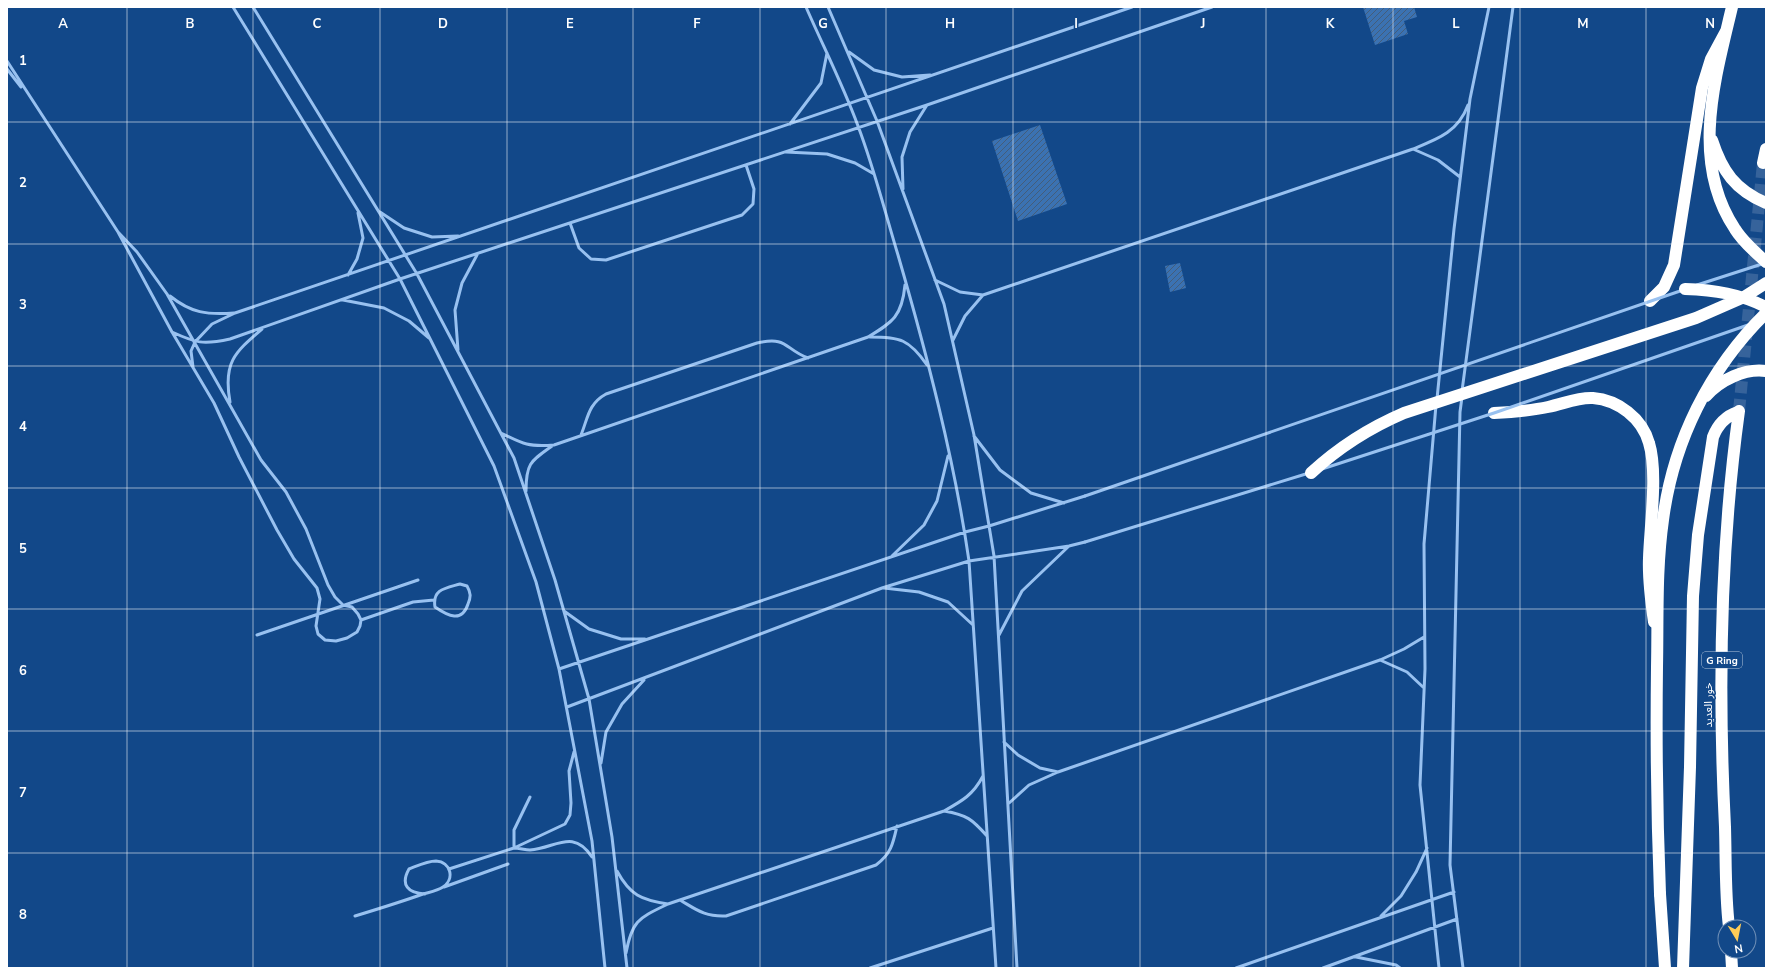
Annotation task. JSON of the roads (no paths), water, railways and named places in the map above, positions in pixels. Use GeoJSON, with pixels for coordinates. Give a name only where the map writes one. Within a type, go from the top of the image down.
{"type":"FeatureCollection","features":[{"type":"Feature","properties":{"kind":"highway"},"geometry":{"type":"LineString","coordinates":[[1732,7],[1714,88],[1709,156],[1717,194],[1725,213],[1747,245],[1766,262]]}},
{"type":"Feature","properties":{"kind":"highway"},"geometry":{"type":"LineString","coordinates":[[1650,301],[1666,284],[1674,265],[1702,88],[1711,59],[1726,32]]}},
{"type":"Feature","properties":{"kind":"highway"},"geometry":{"type":"LineString","coordinates":[[1710,133],[1718,156],[1731,179],[1747,193],[1766,203]]}},
{"type":"Feature","properties":{"kind":"highway"},"geometry":{"type":"LineString","coordinates":[[1764,163],[1766,149]]}},
{"type":"Feature","properties":{"kind":"highway"},"geometry":{"type":"LineString","coordinates":[[1311,473],[1346,444],[1364,432],[1404,413],[1696,318],[1744,297],[1766,283]]}},
{"type":"Feature","properties":{"kind":"highway"},"geometry":{"type":"LineString","coordinates":[[1685,289],[1720,291],[1744,297],[1766,307]]}},
{"type":"Feature","properties":{"kind":"highway"},"geometry":{"type":"LineString","coordinates":[[1665,968],[1660,894],[1656,750],[1658,569],[1666,497],[1679,450],[1698,405],[1725,361],[1763,318]]}},
{"type":"Feature","properties":{"kind":"highway"},"geometry":{"type":"LineString","coordinates":[[1698,405],[1711,391],[1726,380],[1744,373],[1766,371]]}},
{"type":"Feature","properties":{"kind":"highway"},"geometry":{"type":"LineString","coordinates":[[1494,413],[1531,410],[1579,399],[1592,398],[1616,404],[1632,415],[1644,430],[1652,454],[1649,584],[1658,641]]}},
{"type":"Feature","properties":{"kind":"highway","name":"خور العديد"},"geometry":{"type":"LineString","coordinates":[[1683,968],[1690,768],[1693,596],[1698,535],[1713,437],[1724,419],[1739,411],[1728,522],[1722,625],[1722,759],[1729,919]]}},
{"type":"Feature","properties":{"kind":"lane"},"geometry":{"type":"LineString","coordinates":[[233,7],[400,279],[494,466],[536,582],[559,669],[575,750],[593,858],[605,968]]}},
{"type":"Feature","properties":{"kind":"lane"},"geometry":{"type":"LineString","coordinates":[[253,7],[417,274],[514,458],[564,612],[589,700],[612,836],[627,968]]}},
{"type":"Feature","properties":{"kind":"lane"},"geometry":{"type":"LineString","coordinates":[[806,7],[850,104],[874,174],[906,282],[928,366],[964,532],[969,561],[996,968]]}},
{"type":"Feature","properties":{"kind":"lane"},"geometry":{"type":"LineString","coordinates":[[828,7],[878,121],[944,304],[974,435],[994,556],[1017,968]]}},
{"type":"Feature","properties":{"kind":"lane"},"geometry":{"type":"LineString","coordinates":[[194,368],[191,351],[195,342],[212,324],[235,313],[1132,7]]}},
{"type":"Feature","properties":{"kind":"lane"},"geometry":{"type":"LineString","coordinates":[[172,332],[195,342],[215,342],[264,328],[400,279],[926,105],[1212,7]]}},
{"type":"Feature","properties":{"kind":"lane"},"geometry":{"type":"LineString","coordinates":[[1439,968],[1420,785],[1424,688],[1424,544],[1441,350],[1460,177],[1470,99],[1489,7]]}},
{"type":"Feature","properties":{"kind":"lane"},"geometry":{"type":"LineString","coordinates":[[1463,968],[1450,865],[1460,412],[1513,7]]}},
{"type":"Feature","properties":{"kind":"lane"},"geometry":{"type":"LineString","coordinates":[[848,51],[874,70],[902,77],[936,74]]}},
{"type":"Feature","properties":{"kind":"lane"},"geometry":{"type":"LineString","coordinates":[[790,124],[821,83],[827,53]]}},
{"type":"Feature","properties":{"kind":"lane"},"geometry":{"type":"LineString","coordinates":[[7,61],[118,232],[172,332],[214,403],[239,457],[277,530],[294,559],[317,588],[320,599],[316,626],[318,634],[325,640],[336,641],[347,638],[357,632],[361,620],[358,614],[352,607],[343,605],[335,597],[328,585],[306,529],[286,492],[261,460],[168,294],[137,252],[118,232]]}},
{"type":"Feature","properties":{"kind":"lane"},"geometry":{"type":"LineString","coordinates":[[7,69],[31,99]]}},
{"type":"Feature","properties":{"kind":"lane"},"geometry":{"type":"LineString","coordinates":[[935,280],[960,292],[983,295],[1413,149],[1444,136],[1457,125],[1465,113],[1470,99]]}},
{"type":"Feature","properties":{"kind":"lane"},"geometry":{"type":"LineString","coordinates":[[903,192],[902,157],[910,132],[926,105]]}},
{"type":"Feature","properties":{"kind":"lane"},"geometry":{"type":"LineString","coordinates":[[1413,149],[1438,160],[1460,177]]}},
{"type":"Feature","properties":{"kind":"lane"},"geometry":{"type":"LineString","coordinates":[[785,152],[827,154],[855,163],[874,174]]}},
{"type":"Feature","properties":{"kind":"lane"},"geometry":{"type":"LineString","coordinates":[[570,223],[579,248],[591,259],[606,260],[719,223],[742,215],[753,204],[754,189],[746,165]]}},
{"type":"Feature","properties":{"kind":"lane"},"geometry":{"type":"LineString","coordinates":[[348,275],[357,259],[363,238],[357,209]]}},
{"type":"Feature","properties":{"kind":"lane"},"geometry":{"type":"LineString","coordinates":[[378,211],[404,228],[432,237],[462,236]]}},
{"type":"Feature","properties":{"kind":"lane"},"geometry":{"type":"LineString","coordinates":[[458,352],[455,310],[462,283],[478,254]]}},
{"type":"Feature","properties":{"kind":"lane"},"geometry":{"type":"LineString","coordinates":[[559,669],[649,640],[964,532],[989,526],[1085,496],[1766,262]]}},
{"type":"Feature","properties":{"kind":"lane"},"geometry":{"type":"LineString","coordinates":[[526,494],[526,474],[529,466],[537,456],[554,445],[868,337],[890,324],[898,315],[904,300],[906,282]]}},
{"type":"Feature","properties":{"kind":"lane"},"geometry":{"type":"LineString","coordinates":[[168,294],[181,305],[195,311],[216,314],[235,313]]}},
{"type":"Feature","properties":{"kind":"lane"},"geometry":{"type":"LineString","coordinates":[[952,340],[965,316],[983,295]]}},
{"type":"Feature","properties":{"kind":"lane"},"geometry":{"type":"LineString","coordinates":[[341,300],[384,308],[409,321],[430,340]]}},
{"type":"Feature","properties":{"kind":"lane"},"geometry":{"type":"LineString","coordinates":[[567,707],[589,700],[882,588],[969,561],[994,556],[1069,546],[1085,542],[1311,473],[1494,413],[1763,318]]}},
{"type":"Feature","properties":{"kind":"lane"},"geometry":{"type":"LineString","coordinates":[[231,405],[227,384],[228,368],[238,351],[264,328]]}},
{"type":"Feature","properties":{"kind":"lane"},"geometry":{"type":"LineString","coordinates":[[868,337],[891,337],[907,342],[917,350],[928,366]]}},
{"type":"Feature","properties":{"kind":"lane"},"geometry":{"type":"LineString","coordinates":[[581,435],[588,414],[596,400],[606,394],[757,343],[771,340],[780,341],[797,354],[808,358]]}},
{"type":"Feature","properties":{"kind":"lane"},"geometry":{"type":"LineString","coordinates":[[501,433],[521,443],[534,447],[554,445]]}},
{"type":"Feature","properties":{"kind":"lane"},"geometry":{"type":"LineString","coordinates":[[974,435],[1000,470],[1031,493],[1064,503]]}},
{"type":"Feature","properties":{"kind":"lane"},"geometry":{"type":"LineString","coordinates":[[890,558],[924,525],[937,501],[948,454]]}},
{"type":"Feature","properties":{"kind":"lane"},"geometry":{"type":"LineString","coordinates":[[998,636],[1022,591],[1069,546]]}},
{"type":"Feature","properties":{"kind":"lane"},"geometry":{"type":"LineString","coordinates":[[257,635],[418,580]]}},
{"type":"Feature","properties":{"kind":"lane"},"geometry":{"type":"LineString","coordinates":[[460,584],[467,586],[471,592],[471,598],[466,612],[460,616],[453,616],[442,612],[435,607],[434,600],[437,593],[460,584]]}},
{"type":"Feature","properties":{"kind":"lane"},"geometry":{"type":"LineString","coordinates":[[882,588],[919,592],[948,602],[973,625]]}},
{"type":"Feature","properties":{"kind":"lane"},"geometry":{"type":"LineString","coordinates":[[361,620],[413,602],[434,600]]}},
{"type":"Feature","properties":{"kind":"lane"},"geometry":{"type":"LineString","coordinates":[[564,612],[589,629],[621,640],[649,640]]}},
{"type":"Feature","properties":{"kind":"lane"},"geometry":{"type":"LineString","coordinates":[[1008,804],[1029,785],[1058,772],[1380,660],[1404,649],[1424,637]]}},
{"type":"Feature","properties":{"kind":"lane"},"geometry":{"type":"LineString","coordinates":[[1380,660],[1407,672],[1424,688]]}},
{"type":"Feature","properties":{"kind":"lane"},"geometry":{"type":"LineString","coordinates":[[600,767],[606,732],[622,704],[645,678]]}},
{"type":"Feature","properties":{"kind":"lane"},"geometry":{"type":"LineString","coordinates":[[1004,742],[1018,755],[1040,768],[1058,772]]}},
{"type":"Feature","properties":{"kind":"lane"},"geometry":{"type":"LineString","coordinates":[[449,869],[514,848],[565,824],[570,815],[571,803],[569,771],[575,750]]}},
{"type":"Feature","properties":{"kind":"lane"},"geometry":{"type":"LineString","coordinates":[[626,957],[630,934],[636,923],[648,913],[668,904],[944,811],[962,801],[976,789],[983,776]]}},
{"type":"Feature","properties":{"kind":"lane"},"geometry":{"type":"LineString","coordinates":[[514,848],[514,830],[530,797]]}},
{"type":"Feature","properties":{"kind":"lane"},"geometry":{"type":"LineString","coordinates":[[944,811],[960,814],[974,821],[987,836]]}},
{"type":"Feature","properties":{"kind":"lane"},"geometry":{"type":"LineString","coordinates":[[680,900],[702,914],[726,916],[876,865],[886,858],[893,845],[897,826]]}},
{"type":"Feature","properties":{"kind":"lane"},"geometry":{"type":"LineString","coordinates":[[514,848],[529,850],[570,841],[586,847],[593,858]]}},
{"type":"Feature","properties":{"kind":"lane"},"geometry":{"type":"LineString","coordinates":[[1381,917],[1401,896],[1416,872],[1427,847]]}},
{"type":"Feature","properties":{"kind":"lane"},"geometry":{"type":"LineString","coordinates":[[425,894],[414,893],[408,889],[405,883],[405,877],[409,869],[436,861],[446,864],[449,869],[450,876],[448,883],[441,888]]}},
{"type":"Feature","properties":{"kind":"lane"},"geometry":{"type":"LineString","coordinates":[[355,916],[425,894],[508,864]]}},
{"type":"Feature","properties":{"kind":"lane"},"geometry":{"type":"LineString","coordinates":[[616,870],[625,885],[634,894],[650,901],[668,904]]}},
{"type":"Feature","properties":{"kind":"lane"},"geometry":{"type":"LineString","coordinates":[[1236,968],[1454,892]]}},
{"type":"Feature","properties":{"kind":"lane"},"geometry":{"type":"LineString","coordinates":[[1323,968],[1457,919]]}},
{"type":"Feature","properties":{"kind":"lane"},"geometry":{"type":"LineString","coordinates":[[870,968],[993,928]]}},
{"type":"Feature","properties":{"kind":"lane"},"geometry":{"type":"LineString","coordinates":[[1356,957],[1396,965],[1400,968]]}},
{"type":"Feature","properties":{"kind":"tunnel"},"geometry":{"type":"LineString","coordinates":[[1739,411],[1763,163]]}}]}
